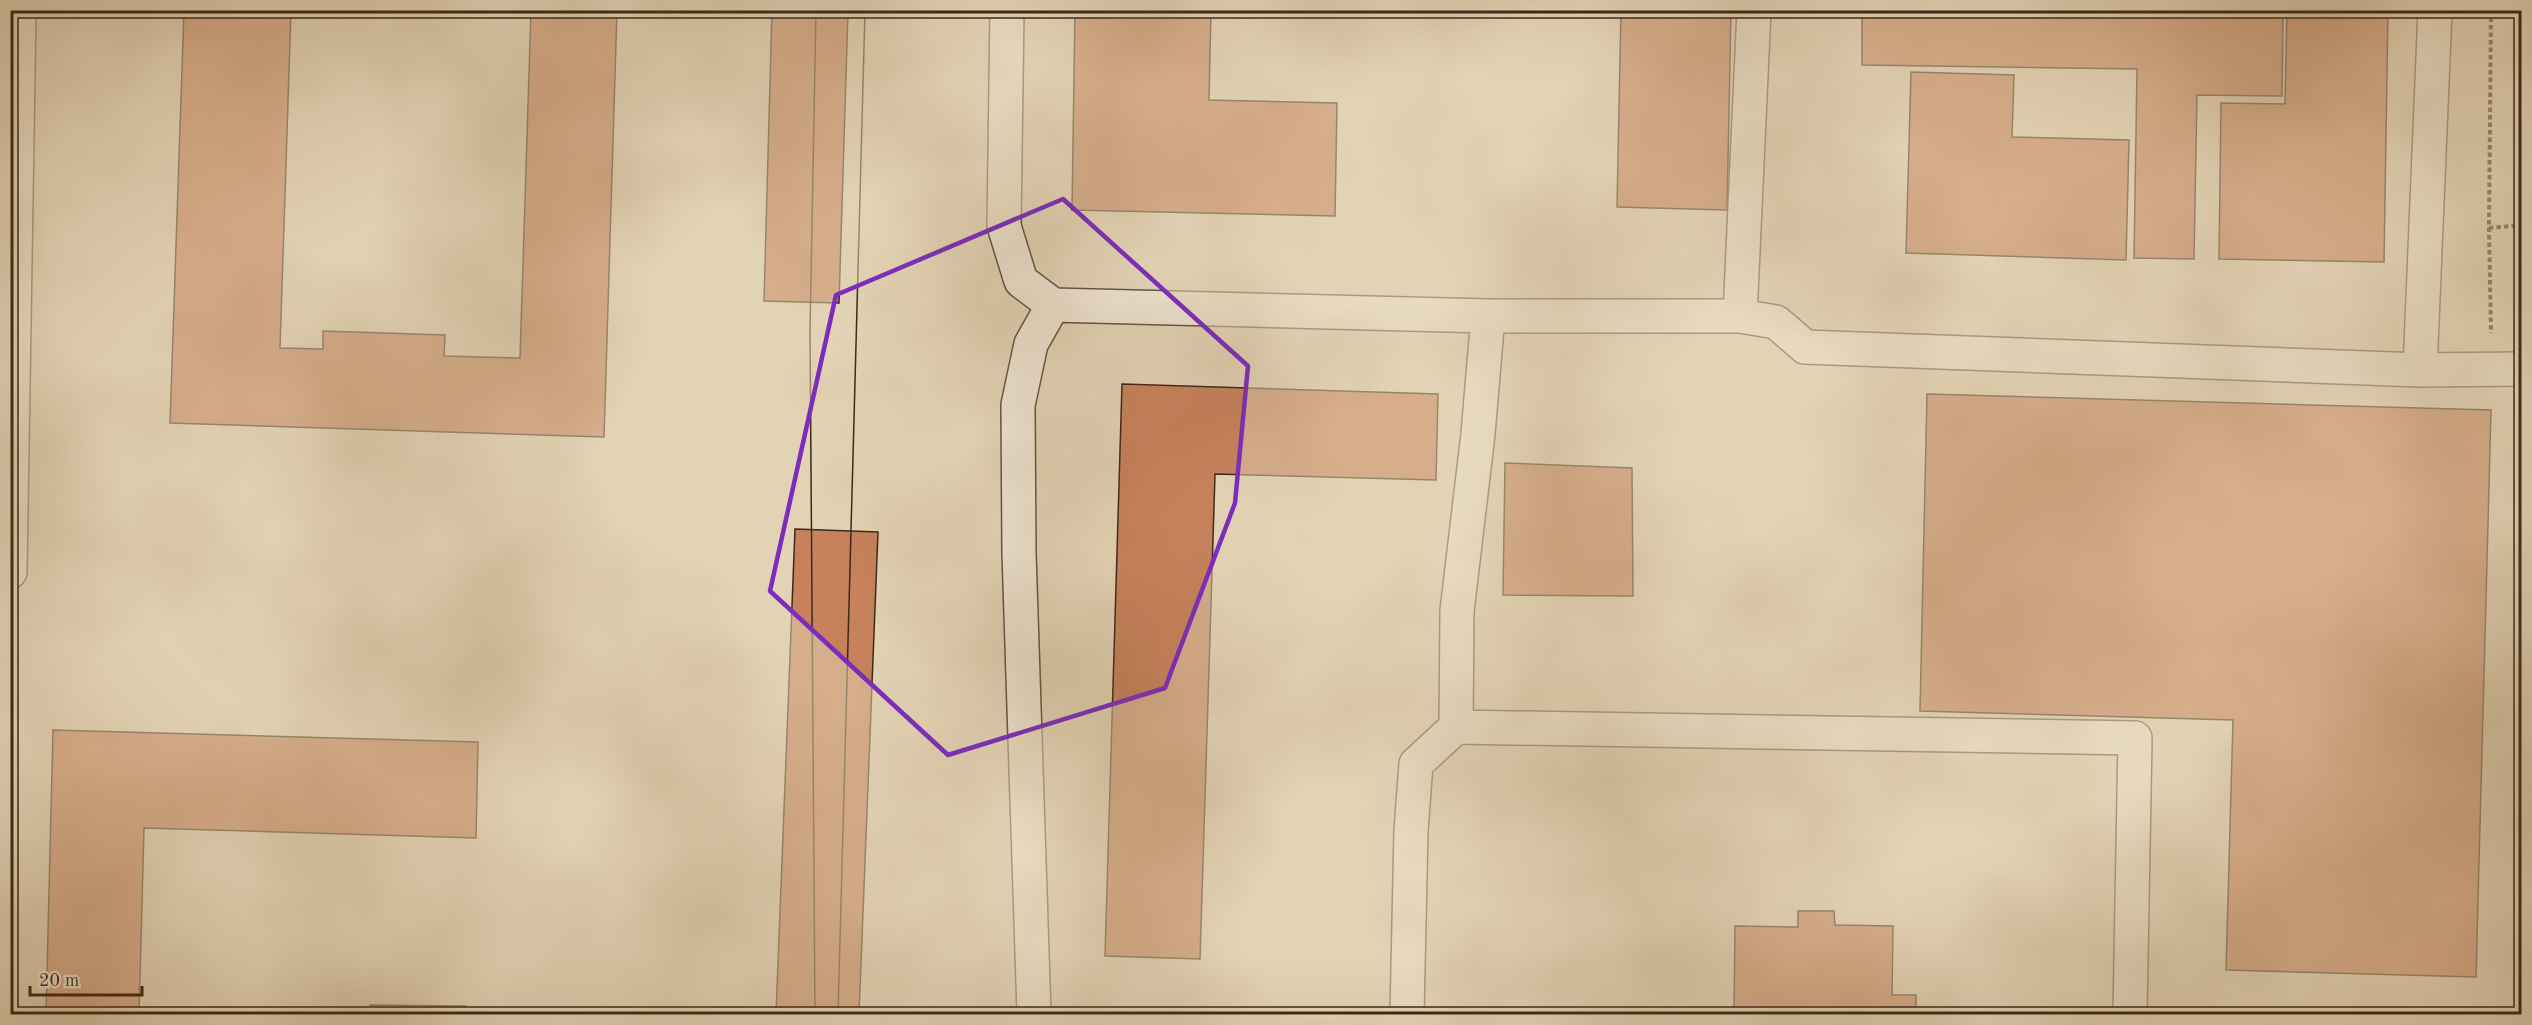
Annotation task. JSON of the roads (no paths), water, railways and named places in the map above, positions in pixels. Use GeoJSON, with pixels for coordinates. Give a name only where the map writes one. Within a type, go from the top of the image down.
{"type":"FeatureCollection","features":[{"type":"Feature","properties":{"kind":"street"},"geometry":{"type":"LineString","coordinates":[[10,572],[19,10]]}},
{"type":"Feature","properties":{"kind":"street"},"geometry":{"type":"LineString","coordinates":[[1007,10],[1004,226],[1021,281],[1053,305],[1488,316],[1740,316],[1776,322],[1805,346],[2420,370],[2507,370]]}},
{"type":"Feature","properties":{"kind":"street"},"geometry":{"type":"LineString","coordinates":[[1740,316],[1754,10]]}},
{"type":"Feature","properties":{"kind":"street"},"geometry":{"type":"LineString","coordinates":[[2420,370],[2435,10]]}},
{"type":"Feature","properties":{"kind":"street"},"geometry":{"type":"LineString","coordinates":[[1034,1014],[1019,553],[1018,405],[1031,344],[1053,305]]}},
{"type":"Feature","properties":{"kind":"street"},"geometry":{"type":"LineString","coordinates":[[1456,727],[1457,611],[1478,434],[1488,316]]}},
{"type":"Feature","properties":{"kind":"street"},"geometry":{"type":"LineString","coordinates":[[1407,1014],[1411,831],[1416,764],[1456,727],[2135,738],[2130,1014]]}},
{"type":"Feature","properties":{"kind":"tram line"},"geometry":{"type":"LineString","coordinates":[[815,1014],[810,331],[816,10]]}},
{"type":"Feature","properties":{"kind":"tram line"},"geometry":{"type":"LineString","coordinates":[[838,1014],[865,10]]}}]}
